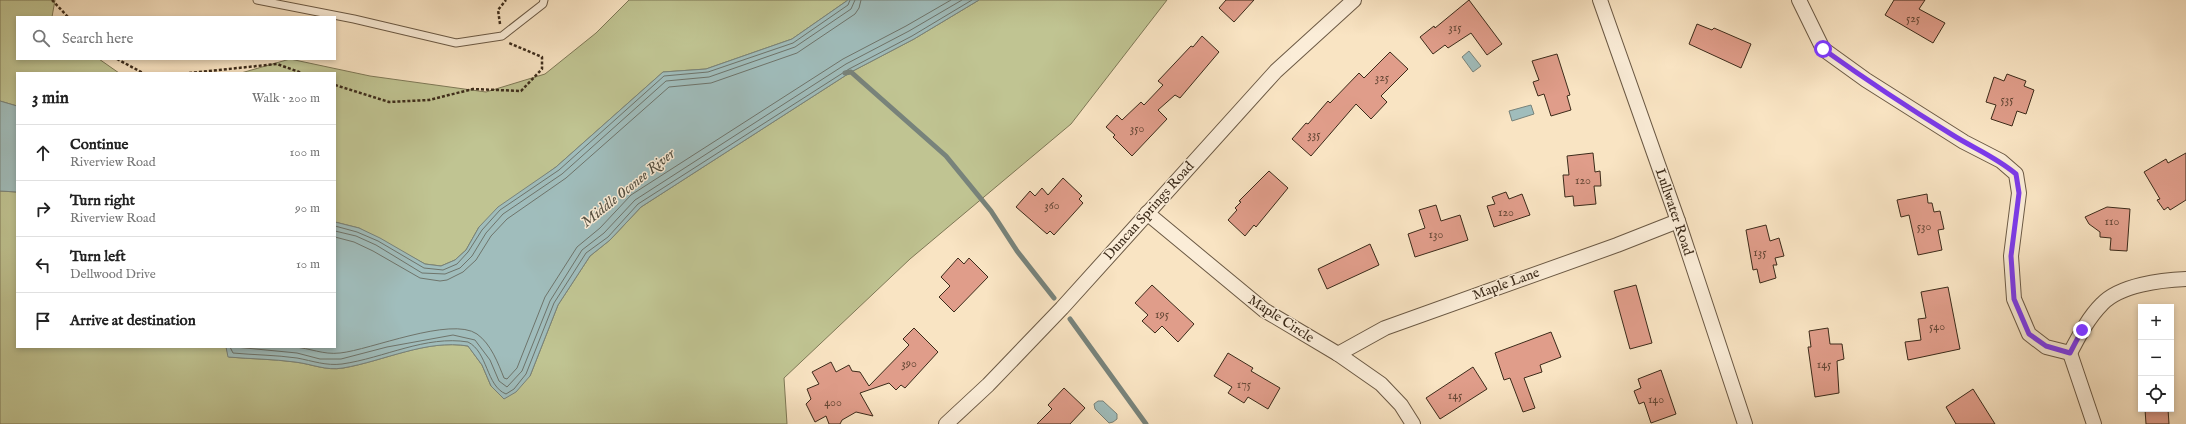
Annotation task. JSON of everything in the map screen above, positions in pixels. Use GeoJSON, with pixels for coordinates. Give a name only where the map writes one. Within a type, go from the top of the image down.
{"type":"FeatureCollection","features":[{"type":"Feature","properties":{"kind":"street","name":"Duncan Springs Road"},"geometry":{"type":"LineString","coordinates":[[949,423],[1062,308],[1276,71],[1354,0]]}},
{"type":"Feature","properties":{"kind":"street","name":"Lullwater Road"},"geometry":{"type":"LineString","coordinates":[[1600,0],[1678,221],[1745,424]]}},
{"type":"Feature","properties":{"kind":"street"},"geometry":{"type":"LineString","coordinates":[[1799,0],[1823,49],[1866,80],[1964,142],[2001,161],[2016,174],[2019,193],[2011,256],[2014,299],[2029,334],[2046,346],[2070,353]]}},
{"type":"Feature","properties":{"kind":"street","name":"Maple Circle"},"geometry":{"type":"LineString","coordinates":[[1147,213],[1264,310],[1338,354],[1380,384],[1401,405],[1413,424]]}},
{"type":"Feature","properties":{"kind":"street","name":"Maple Lane"},"geometry":{"type":"LineString","coordinates":[[1338,354],[1385,328],[1617,245],[1678,221]]}},
{"type":"Feature","properties":{"kind":"street"},"geometry":{"type":"LineString","coordinates":[[2094,424],[2070,353],[2082,330],[2103,303],[2130,288],[2161,280],[2186,279]]}},
{"type":"Feature","properties":{"kind":"lane"},"geometry":{"type":"LineString","coordinates":[[257,0],[354,19],[456,43],[502,36],[543,4],[544,0]]}},
{"type":"Feature","properties":{"kind":"path"},"geometry":{"type":"LineString","coordinates":[[52,0],[67,16]]}},
{"type":"Feature","properties":{"kind":"path"},"geometry":{"type":"LineString","coordinates":[[336,85],[388,102],[429,100],[473,89],[521,91],[542,69],[542,57],[510,44],[502,36],[498,10],[506,0]]}},
{"type":"Feature","properties":{"kind":"path"},"geometry":{"type":"LineString","coordinates":[[119,60],[141,72]]}},
{"type":"Feature","properties":{"kind":"path"},"geometry":{"type":"LineString","coordinates":[[199,72],[277,64],[299,72]]}},
{"type":"Feature","properties":{"kind":"green space"},"geometry":{"type":"Polygon","coordinates":[[[0,0],[55,0],[52,16],[16,16],[16,60],[100,60],[118,72],[16,72],[16,106],[0,101],[0,0]]]}},
{"type":"Feature","properties":{"kind":"green space"},"geometry":{"type":"Polygon","coordinates":[[[629,0],[848,0],[792,39],[706,69],[663,72],[556,167],[518,195],[479,227],[466,250],[455,260],[441,266],[425,264],[359,228],[336,222],[336,72],[244,72],[286,60],[295,60],[370,76],[486,92],[545,74],[596,33],[629,0]]]}},
{"type":"Feature","properties":{"kind":"green space"},"geometry":{"type":"Polygon","coordinates":[[[979,0],[1167,0],[1071,124],[910,259],[784,378],[787,424],[0,424],[0,191],[16,192],[16,348],[226,348],[229,357],[287,361],[337,369],[358,365],[421,348],[452,345],[468,346],[482,365],[491,386],[530,376],[558,305],[590,256],[610,240],[641,207],[851,72],[914,39],[979,0]]]}},
{"type":"Feature","properties":{"kind":"water","name":"Middle Oconee River"},"geometry":{"type":"Polygon","coordinates":[[[848,0],[979,0],[914,39],[851,72],[641,207],[610,240],[590,256],[558,305],[530,376],[516,392],[504,399],[491,386],[482,365],[468,346],[453,345],[421,348],[358,365],[337,369],[287,361],[228,357],[226,348],[336,348],[336,222],[359,228],[380,238],[425,264],[441,266],[455,260],[466,250],[479,227],[498,207],[556,167],[663,72],[706,69],[792,39],[848,0]]]}},
{"type":"Feature","properties":{"kind":"water"},"geometry":{"type":"Polygon","coordinates":[[[1469,51],[1481,66],[1473,72],[1462,57],[1469,51]]]}},
{"type":"Feature","properties":{"kind":"water"},"geometry":{"type":"Polygon","coordinates":[[[0,101],[16,106],[16,192],[0,191],[0,101]]]}},
{"type":"Feature","properties":{"kind":"water"},"geometry":{"type":"Polygon","coordinates":[[[1531,105],[1534,114],[1512,121],[1509,111],[1531,105]]]}},
{"type":"Feature","properties":{"kind":"water"},"geometry":{"type":"Polygon","coordinates":[[[1098,401],[1103,401],[1117,414],[1117,419],[1109,423],[1095,409],[1094,404],[1098,401]]]}},
{"type":"Feature","properties":{"kind":"building"},"geometry":{"type":"Polygon","coordinates":[[[1226,0],[1254,0],[1234,22],[1219,8],[1226,0]]]}},
{"type":"Feature","properties":{"kind":"building"},"geometry":{"type":"Polygon","coordinates":[[[1469,0],[1502,44],[1487,55],[1471,33],[1448,48],[1445,45],[1433,54],[1420,37],[1434,26],[1435,28],[1469,0]]]}},
{"type":"Feature","properties":{"kind":"building"},"geometry":{"type":"Polygon","coordinates":[[[1894,0],[1925,0],[1919,9],[1945,23],[1933,43],[1885,15],[1894,0]]]}},
{"type":"Feature","properties":{"kind":"building"},"geometry":{"type":"Polygon","coordinates":[[[1697,24],[1712,30],[1714,28],[1751,44],[1741,68],[1689,44],[1697,24]]]}},
{"type":"Feature","properties":{"kind":"building"},"geometry":{"type":"Polygon","coordinates":[[[1202,36],[1219,52],[1180,98],[1175,95],[1158,110],[1167,119],[1132,156],[1113,137],[1115,135],[1106,127],[1117,115],[1122,120],[1141,102],[1144,105],[1163,85],[1158,81],[1191,46],[1193,47],[1202,36]]]}},
{"type":"Feature","properties":{"kind":"building"},"geometry":{"type":"Polygon","coordinates":[[[1390,52],[1408,69],[1381,96],[1387,102],[1371,119],[1356,104],[1311,156],[1292,139],[1306,123],[1308,124],[1328,101],[1330,103],[1359,73],[1364,78],[1390,52]]]}},
{"type":"Feature","properties":{"kind":"building"},"geometry":{"type":"Polygon","coordinates":[[[1557,54],[1570,95],[1567,96],[1571,110],[1551,116],[1544,94],[1538,96],[1533,82],[1539,80],[1532,61],[1557,54]]]}},
{"type":"Feature","properties":{"kind":"building"},"geometry":{"type":"Polygon","coordinates":[[[2007,74],[2026,81],[2024,86],[2034,90],[2026,114],[2017,111],[2012,126],[1991,119],[1996,105],[1986,102],[1994,77],[2004,81],[2007,74]]]}},
{"type":"Feature","properties":{"kind":"building"},"geometry":{"type":"Polygon","coordinates":[[[1593,153],[1595,172],[1600,171],[1601,186],[1594,186],[1596,204],[1574,206],[1573,196],[1565,197],[1563,175],[1569,175],[1567,156],[1593,153]]]}},
{"type":"Feature","properties":{"kind":"building"},"geometry":{"type":"Polygon","coordinates":[[[2186,153],[2186,200],[2170,210],[2168,207],[2164,210],[2157,200],[2160,199],[2144,172],[2166,159],[2168,163],[2186,153]]]}},
{"type":"Feature","properties":{"kind":"building"},"geometry":{"type":"Polygon","coordinates":[[[1269,171],[1288,188],[1256,227],[1254,225],[1245,236],[1228,220],[1237,210],[1235,208],[1241,202],[1239,201],[1269,171]]]}},
{"type":"Feature","properties":{"kind":"building"},"geometry":{"type":"Polygon","coordinates":[[[1063,178],[1082,196],[1079,199],[1083,203],[1054,235],[1050,231],[1047,234],[1016,207],[1030,191],[1035,196],[1042,188],[1048,195],[1063,178]]]}},
{"type":"Feature","properties":{"kind":"building"},"geometry":{"type":"Polygon","coordinates":[[[1506,192],[1509,199],[1522,194],[1530,215],[1494,227],[1487,206],[1495,204],[1492,197],[1506,192]]]}},
{"type":"Feature","properties":{"kind":"building"},"geometry":{"type":"Polygon","coordinates":[[[1927,194],[1928,203],[1932,203],[1934,212],[1940,211],[1944,229],[1938,230],[1942,250],[1918,255],[1909,215],[1901,217],[1897,200],[1927,194]]]}},
{"type":"Feature","properties":{"kind":"building"},"geometry":{"type":"Polygon","coordinates":[[[1436,205],[1441,221],[1460,215],[1468,240],[1415,257],[1408,234],[1425,228],[1419,210],[1436,205]]]}},
{"type":"Feature","properties":{"kind":"building"},"geometry":{"type":"Polygon","coordinates":[[[2107,207],[2130,209],[2127,251],[2110,250],[2111,238],[2100,237],[2100,232],[2089,224],[2085,217],[2107,207]]]}},
{"type":"Feature","properties":{"kind":"building"},"geometry":{"type":"Polygon","coordinates":[[[1766,225],[1770,241],[1779,238],[1784,256],[1775,258],[1777,265],[1773,265],[1776,278],[1760,283],[1757,269],[1753,270],[1746,230],[1766,225]]]}},
{"type":"Feature","properties":{"kind":"building"},"geometry":{"type":"Polygon","coordinates":[[[1370,244],[1379,265],[1327,289],[1318,269],[1370,244]]]}},
{"type":"Feature","properties":{"kind":"building"},"geometry":{"type":"Polygon","coordinates":[[[958,258],[964,264],[969,258],[988,277],[954,312],[939,297],[950,286],[941,277],[958,258]]]}},
{"type":"Feature","properties":{"kind":"building"},"geometry":{"type":"Polygon","coordinates":[[[1152,285],[1194,324],[1178,342],[1162,326],[1155,333],[1142,321],[1148,315],[1135,303],[1152,285]]]}},
{"type":"Feature","properties":{"kind":"building"},"geometry":{"type":"Polygon","coordinates":[[[1636,285],[1652,343],[1630,349],[1614,291],[1636,285]]]}},
{"type":"Feature","properties":{"kind":"building"},"geometry":{"type":"Polygon","coordinates":[[[1948,287],[1960,349],[1908,360],[1905,342],[1921,340],[1918,319],[1926,318],[1921,292],[1948,287]]]}},
{"type":"Feature","properties":{"kind":"building"},"geometry":{"type":"Polygon","coordinates":[[[914,328],[938,352],[905,388],[901,385],[896,390],[889,383],[860,393],[873,416],[856,412],[842,420],[840,424],[829,424],[826,416],[815,422],[806,404],[811,399],[807,389],[819,384],[812,372],[831,362],[836,372],[849,365],[852,371],[860,372],[869,386],[909,345],[903,339],[914,328]]]}},
{"type":"Feature","properties":{"kind":"building"},"geometry":{"type":"Polygon","coordinates":[[[1828,328],[1830,344],[1842,344],[1844,359],[1837,361],[1839,393],[1815,397],[1808,347],[1811,347],[1809,331],[1828,328]]]}},
{"type":"Feature","properties":{"kind":"building"},"geometry":{"type":"Polygon","coordinates":[[[1551,332],[1561,357],[1540,365],[1542,372],[1524,378],[1535,408],[1523,412],[1510,378],[1504,380],[1495,353],[1551,332]]]}},
{"type":"Feature","properties":{"kind":"building"},"geometry":{"type":"Polygon","coordinates":[[[1228,353],[1253,368],[1251,371],[1280,388],[1268,409],[1248,397],[1244,403],[1228,393],[1232,387],[1214,376],[1228,353]]]}},
{"type":"Feature","properties":{"kind":"building"},"geometry":{"type":"Polygon","coordinates":[[[1473,367],[1487,389],[1440,419],[1426,398],[1473,367]]]}},
{"type":"Feature","properties":{"kind":"building"},"geometry":{"type":"Polygon","coordinates":[[[1661,370],[1676,414],[1651,423],[1644,402],[1639,404],[1634,391],[1641,388],[1638,379],[1661,370]]]}},
{"type":"Feature","properties":{"kind":"building"},"geometry":{"type":"Polygon","coordinates":[[[1064,388],[1085,408],[1070,424],[1037,424],[1052,409],[1048,405],[1064,388]]]}},
{"type":"Feature","properties":{"kind":"building"},"geometry":{"type":"Polygon","coordinates":[[[1973,389],[1995,424],[1956,424],[1946,407],[1973,389]]]}},
{"type":"Feature","properties":{"kind":"building"},"geometry":{"type":"Polygon","coordinates":[[[2145,412],[2168,412],[2169,424],[2146,424],[2145,412]]]}},
{"type":"Feature","properties":{"kind":"waterway"},"geometry":{"type":"LineString","coordinates":[[845,73],[851,72],[946,156],[991,211],[1017,251],[1054,298]]}},
{"type":"Feature","properties":{"kind":"waterway"},"geometry":{"type":"LineString","coordinates":[[1070,319],[1146,424]]}},
{"type":"Feature","properties":{"kind":"route"},"geometry":{"type":"LineString","coordinates":[[1823,49],[1913,111],[1964,142],[2001,161],[2016,174],[2019,193],[2011,256],[2014,299],[2029,334],[2046,346],[2070,353],[2082,330]]}}]}
